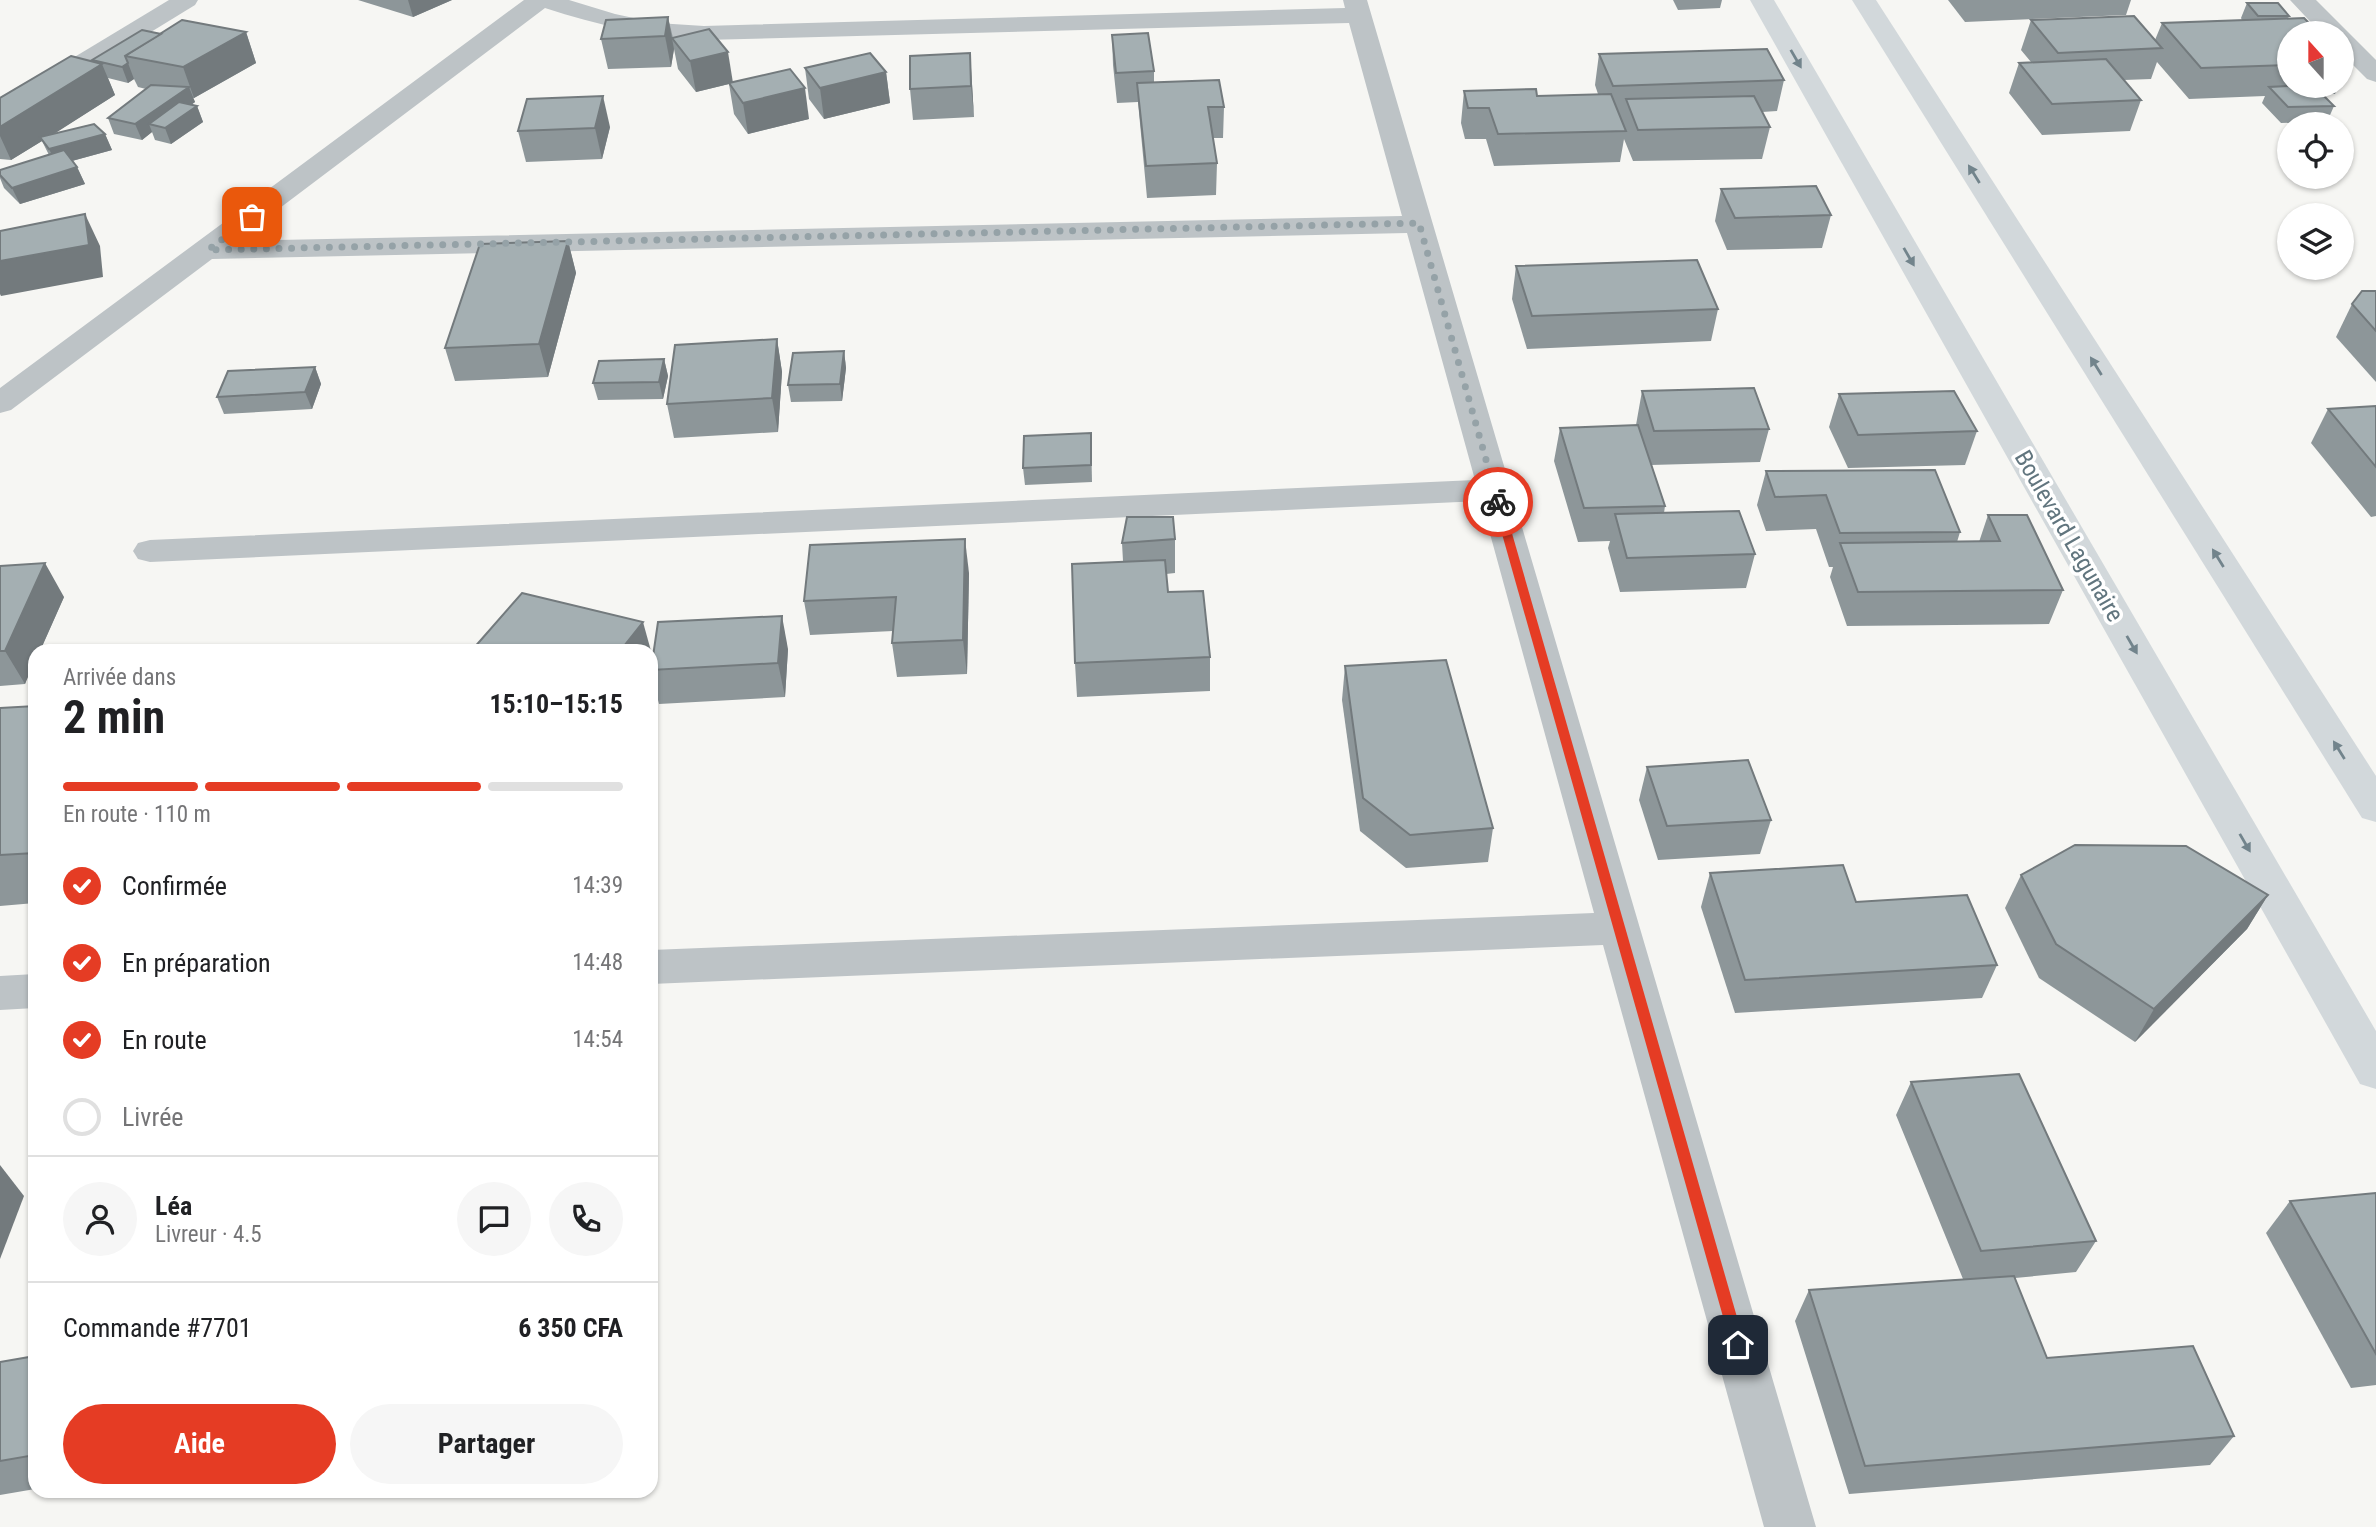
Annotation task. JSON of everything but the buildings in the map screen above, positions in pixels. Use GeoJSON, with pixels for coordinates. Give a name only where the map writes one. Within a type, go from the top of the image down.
{"type":"FeatureCollection","features":[{"type":"Feature","properties":{"kind":"main road","name":"Boulevard Lagunaire"},"geometry":{"type":"LineString","coordinates":[[1762,0],[2376,1071]]}},
{"type":"Feature","properties":{"kind":"main road"},"geometry":{"type":"LineString","coordinates":[[1864,0],[2376,808]]}},
{"type":"Feature","properties":{"kind":"street"},"geometry":{"type":"LineString","coordinates":[[0,113],[186,0]]}},
{"type":"Feature","properties":{"kind":"street"},"geometry":{"type":"LineString","coordinates":[[0,403],[542,0],[611,22],[656,30],[704,33],[1357,8],[1790,1527]]}},
{"type":"Feature","properties":{"kind":"street"},"geometry":{"type":"LineString","coordinates":[[2302,0],[2323,21]]}},
{"type":"Feature","properties":{"kind":"street"},"geometry":{"type":"LineString","coordinates":[[2354,52],[2376,74]]}},
{"type":"Feature","properties":{"kind":"street"},"geometry":{"type":"LineString","coordinates":[[208,250],[1419,223]]}},
{"type":"Feature","properties":{"kind":"street"},"geometry":{"type":"LineString","coordinates":[[150,551],[1495,490]]}},
{"type":"Feature","properties":{"kind":"street"},"geometry":{"type":"LineString","coordinates":[[658,967],[1619,928]]}},
{"type":"Feature","properties":{"kind":"street"},"geometry":{"type":"LineString","coordinates":[[0,993],[28,991]]}},
{"type":"Feature","properties":{"kind":"way so far"},"geometry":{"type":"LineString","coordinates":[[252,217],[208,250],[1419,223],[1498,502]]}},
{"type":"Feature","properties":{"kind":"route"},"geometry":{"type":"LineString","coordinates":[[1498,502],[1738,1345]]}}]}
